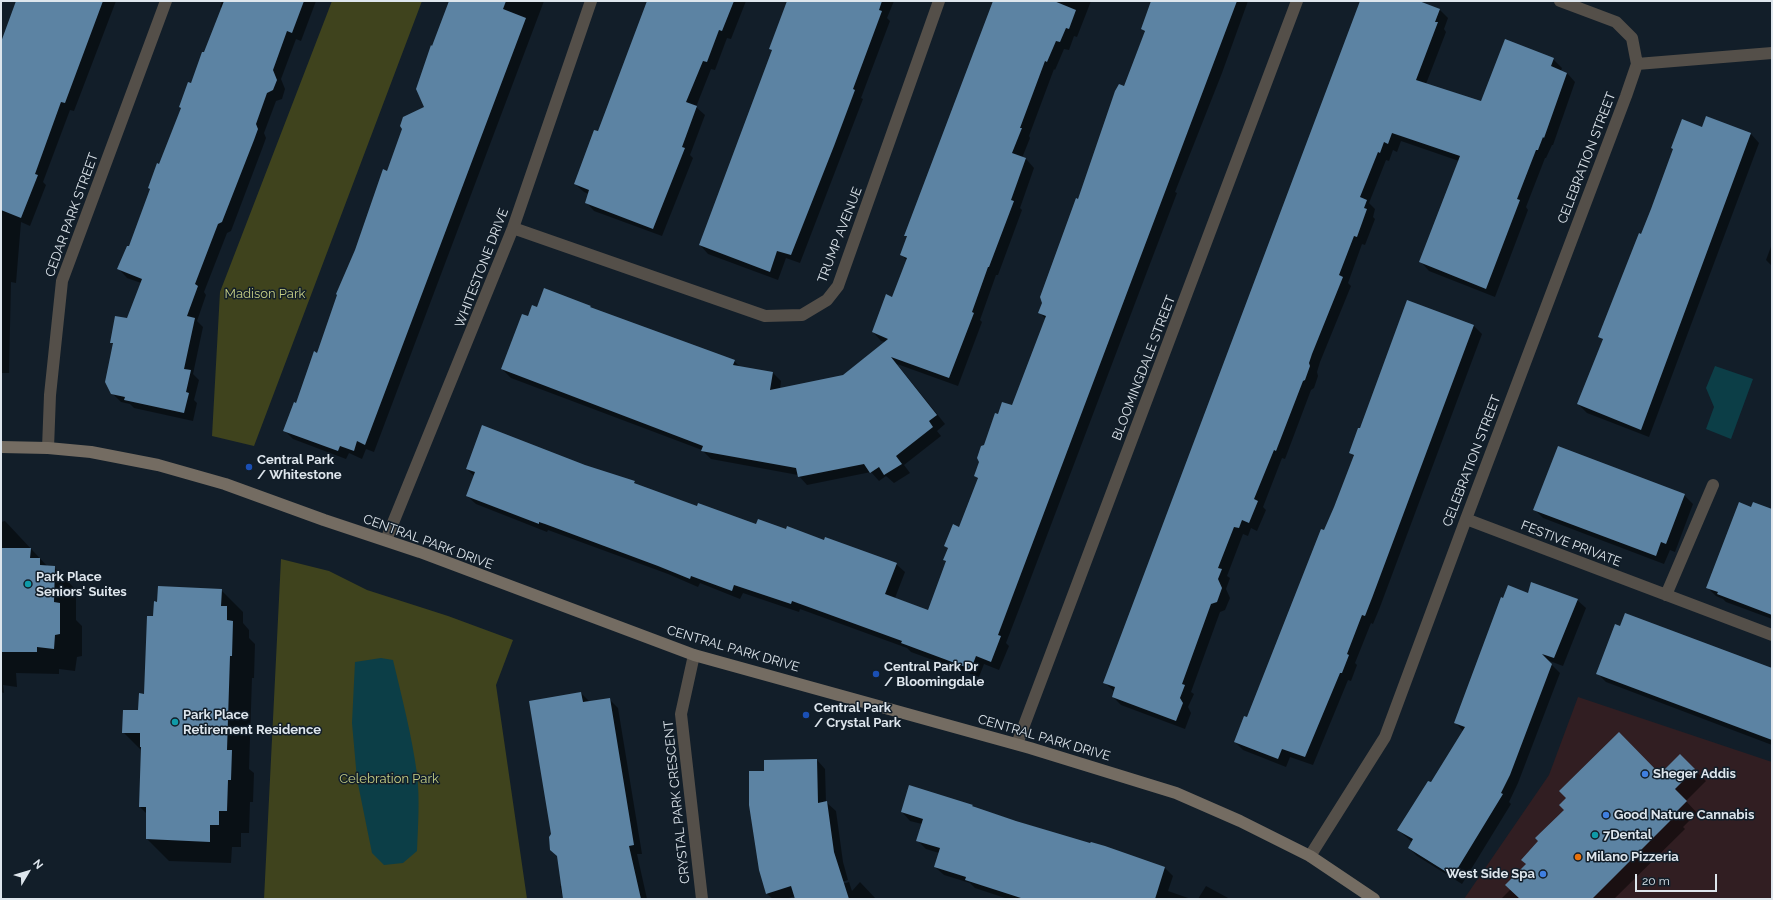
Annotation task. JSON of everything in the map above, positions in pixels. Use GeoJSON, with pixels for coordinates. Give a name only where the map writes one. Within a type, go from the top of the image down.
{"type":"FeatureCollection","features":[{"type":"Feature","properties":{"kind":"street","name":"CEDAR PARK STREET"},"geometry":{"type":"LineString","coordinates":[[48,448],[50,395],[62,281],[166,1]]}},
{"type":"Feature","properties":{"kind":"street","name":"WHITESTONE DRIVE"},"geometry":{"type":"LineString","coordinates":[[386,540],[513,228],[591,1]]}},
{"type":"Feature","properties":{"kind":"street","name":"TRUMP AVENUE"},"geometry":{"type":"LineString","coordinates":[[513,228],[765,316],[802,315],[827,300],[838,286],[939,1]]}},
{"type":"Feature","properties":{"kind":"street","name":"BLOOMINGDALE STREET"},"geometry":{"type":"LineString","coordinates":[[1017,744],[1297,1]]}},
{"type":"Feature","properties":{"kind":"street"},"geometry":{"type":"LineString","coordinates":[[1560,1],[1616,22],[1632,38],[1637,64],[1772,53]]}},
{"type":"Feature","properties":{"kind":"street","name":"CELEBRATION STREET"},"geometry":{"type":"LineString","coordinates":[[1310,856],[1385,738],[1637,64]]}},
{"type":"Feature","properties":{"kind":"street","name":"CENTRAL PARK DRIVE"},"geometry":{"type":"LineString","coordinates":[[1,447],[48,448],[91,452],[173,469],[225,484],[324,520],[386,540],[694,655],[1017,744],[1176,793],[1240,821],[1310,856],[1374,899]]}},
{"type":"Feature","properties":{"kind":"street"},"geometry":{"type":"LineString","coordinates":[[1666,595],[1713,485]]}},
{"type":"Feature","properties":{"kind":"street","name":"FESTIVE PRIVATE"},"geometry":{"type":"LineString","coordinates":[[1466,519],[1772,635]]}},
{"type":"Feature","properties":{"kind":"street","name":"CRYSTAL PARK CRESCENT"},"geometry":{"type":"LineString","coordinates":[[694,655],[681,714],[702,899]]}},
{"type":"Feature","properties":{"kind":"shaded area"},"geometry":{"type":"Polygon","coordinates":[[[1578,697],[1772,762],[1772,899],[1464,899],[1549,775],[1578,697]]]}},
{"type":"Feature","properties":{"kind":"green space","name":"Madison Park"},"geometry":{"type":"Polygon","coordinates":[[[332,1],[422,1],[254,446],[212,436],[220,292],[332,1]]]}},
{"type":"Feature","properties":{"kind":"green space","name":"Celebration Park"},"geometry":{"type":"Polygon","coordinates":[[[281,559],[329,571],[367,590],[448,616],[513,640],[496,685],[527,899],[264,899],[281,559]]]}},
{"type":"Feature","properties":{"kind":"water"},"geometry":{"type":"Polygon","coordinates":[[[1715,366],[1753,379],[1731,439],[1706,429],[1714,407],[1706,388],[1715,366]]]}},
{"type":"Feature","properties":{"kind":"water"},"geometry":{"type":"Polygon","coordinates":[[[381,658],[393,660],[412,746],[417,774],[419,803],[417,851],[403,863],[384,865],[372,853],[357,779],[352,723],[355,662],[381,658]]]}},
{"type":"Feature","properties":{"kind":"building"},"geometry":{"type":"Polygon","coordinates":[[[16,1],[103,1],[65,103],[61,102],[35,174],[38,175],[21,218],[1,210],[1,42],[16,1]]]}},
{"type":"Feature","properties":{"kind":"building"},"geometry":{"type":"Polygon","coordinates":[[[224,1],[304,1],[292,33],[287,31],[273,70],[277,80],[273,90],[267,93],[256,124],[258,129],[254,140],[222,222],[218,224],[195,284],[198,286],[187,316],[195,318],[184,369],[191,370],[186,392],[189,393],[184,413],[124,400],[125,397],[111,394],[105,382],[113,343],[110,343],[115,316],[127,318],[142,279],[117,269],[127,246],[129,246],[150,189],[148,188],[157,163],[159,164],[181,108],[179,107],[188,82],[191,83],[202,52],[204,52],[224,1]]]}},
{"type":"Feature","properties":{"kind":"building"},"geometry":{"type":"Polygon","coordinates":[[[449,1],[506,1],[503,9],[526,18],[365,445],[357,441],[354,451],[340,446],[338,451],[283,431],[294,402],[296,403],[314,351],[317,353],[337,295],[336,294],[355,250],[383,169],[387,171],[402,129],[400,126],[403,117],[424,107],[416,89],[431,45],[432,46],[449,1]]]}},
{"type":"Feature","properties":{"kind":"building"},"geometry":{"type":"Polygon","coordinates":[[[647,1],[734,1],[722,31],[719,30],[707,62],[703,61],[686,102],[697,106],[682,147],[685,148],[653,229],[585,203],[589,190],[574,184],[594,130],[598,131],[647,1]]]}},
{"type":"Feature","properties":{"kind":"building"},"geometry":{"type":"Polygon","coordinates":[[[787,1],[882,1],[879,10],[882,11],[853,89],[855,90],[791,255],[777,251],[770,272],[699,245],[772,50],[769,49],[787,1]]]}},
{"type":"Feature","properties":{"kind":"building"},"geometry":{"type":"Polygon","coordinates":[[[993,1],[1054,1],[1076,10],[1069,29],[1066,28],[1060,42],[1056,41],[1047,62],[1045,61],[1020,128],[1022,128],[1012,153],[1026,158],[1011,200],[1014,201],[988,267],[972,312],[974,313],[949,378],[891,357],[937,415],[929,421],[933,427],[896,456],[902,464],[884,475],[879,467],[870,473],[864,464],[798,477],[796,468],[701,451],[703,446],[501,369],[522,314],[528,316],[532,305],[537,307],[544,288],[591,306],[590,307],[735,360],[733,365],[773,372],[770,390],[843,375],[888,339],[872,332],[886,294],[892,297],[907,258],[900,255],[907,236],[904,236],[993,1]]]}},
{"type":"Feature","properties":{"kind":"building"},"geometry":{"type":"Polygon","coordinates":[[[1151,1],[1237,1],[998,635],[1001,636],[991,662],[976,656],[971,669],[901,643],[902,641],[792,601],[791,604],[734,585],[732,591],[691,576],[690,579],[466,496],[475,472],[466,469],[482,425],[585,465],[635,481],[634,483],[697,506],[698,503],[756,524],[758,519],[786,529],[787,526],[824,540],[825,537],[897,563],[885,594],[928,610],[946,561],[943,560],[948,548],[944,546],[953,524],[959,527],[978,478],[974,476],[979,462],[977,458],[981,446],[984,445],[995,413],[998,414],[1002,402],[1012,405],[1046,316],[1038,313],[1042,303],[1040,297],[1076,198],[1078,199],[1115,91],[1119,84],[1124,86],[1145,31],[1141,29],[1151,1]]]}},
{"type":"Feature","properties":{"kind":"building"},"geometry":{"type":"Polygon","coordinates":[[[1360,1],[1419,1],[1440,9],[1435,22],[1438,22],[1416,80],[1481,101],[1505,39],[1554,58],[1551,66],[1567,73],[1544,138],[1543,137],[1538,150],[1536,150],[1517,199],[1520,200],[1486,289],[1419,262],[1460,156],[1392,133],[1388,144],[1384,142],[1380,153],[1378,152],[1360,197],[1367,200],[1364,208],[1367,209],[1357,237],[1354,236],[1339,275],[1343,277],[1312,354],[1305,380],[1303,381],[1276,451],[1274,450],[1254,499],[1258,501],[1249,523],[1242,520],[1239,528],[1234,527],[1218,568],[1222,569],[1218,579],[1222,588],[1217,602],[1211,604],[1182,684],[1185,685],[1180,698],[1183,703],[1176,721],[1112,697],[1115,687],[1103,683],[1360,1]]]}},
{"type":"Feature","properties":{"kind":"building"},"geometry":{"type":"Polygon","coordinates":[[[1706,116],[1751,133],[1641,430],[1577,404],[1603,339],[1598,337],[1639,233],[1641,234],[1651,209],[1673,149],[1671,148],[1682,119],[1702,127],[1706,116]]]}},
{"type":"Feature","properties":{"kind":"building"},"geometry":{"type":"Polygon","coordinates":[[[1407,300],[1474,325],[1365,616],[1362,615],[1347,654],[1349,655],[1342,673],[1340,673],[1305,757],[1282,749],[1278,759],[1234,742],[1244,716],[1247,717],[1321,529],[1324,530],[1334,507],[1354,455],[1349,453],[1358,428],[1360,428],[1407,300]]]}},
{"type":"Feature","properties":{"kind":"building"},"geometry":{"type":"Polygon","coordinates":[[[1558,446],[1685,494],[1666,544],[1661,542],[1656,556],[1533,510],[1558,446]]]}},
{"type":"Feature","properties":{"kind":"building"},"geometry":{"type":"Polygon","coordinates":[[[1739,502],[1751,507],[1753,502],[1772,509],[1772,615],[1717,594],[1718,592],[1706,588],[1739,502]]]}},
{"type":"Feature","properties":{"kind":"building","name":"Park Place Seniors' Suites"},"geometry":{"type":"Polygon","coordinates":[[[1,548],[31,548],[30,558],[40,558],[40,565],[55,566],[54,602],[60,603],[60,634],[55,635],[54,649],[37,647],[37,652],[1,652],[1,548]]]}},
{"type":"Feature","properties":{"kind":"building"},"geometry":{"type":"Polygon","coordinates":[[[1531,582],[1578,599],[1554,658],[1542,654],[1552,664],[1510,775],[1501,793],[1503,794],[1453,876],[1408,848],[1413,839],[1397,830],[1428,781],[1431,782],[1465,727],[1454,723],[1501,597],[1503,598],[1508,585],[1528,593],[1531,582]]]}},
{"type":"Feature","properties":{"kind":"building","name":"Park Place Retirement Residence"},"geometry":{"type":"Polygon","coordinates":[[[158,586],[222,589],[221,606],[227,606],[227,620],[233,621],[232,656],[230,656],[227,750],[232,750],[231,780],[228,780],[227,811],[219,811],[219,825],[210,825],[210,842],[146,839],[146,807],[139,807],[140,733],[122,733],[123,710],[138,710],[139,693],[144,694],[147,616],[153,616],[154,601],[157,602],[158,586]]]}},
{"type":"Feature","properties":{"kind":"building"},"geometry":{"type":"Polygon","coordinates":[[[1625,613],[1772,668],[1772,740],[1596,674],[1615,624],[1620,626],[1625,613]]]}},
{"type":"Feature","properties":{"kind":"building"},"geometry":{"type":"Polygon","coordinates":[[[581,692],[583,702],[610,698],[634,845],[629,846],[641,899],[563,899],[557,856],[550,850],[549,837],[551,834],[529,701],[581,692]]]}},
{"type":"Feature","properties":{"kind":"building"},"geometry":{"type":"Polygon","coordinates":[[[1619,732],[1660,774],[1680,754],[1695,769],[1675,789],[1687,801],[1672,816],[1674,817],[1592,899],[1520,899],[1505,885],[1526,864],[1521,860],[1538,841],[1535,838],[1564,810],[1559,805],[1566,798],[1559,791],[1619,732]]]}},
{"type":"Feature","properties":{"kind":"building"},"geometry":{"type":"Polygon","coordinates":[[[817,759],[818,803],[827,801],[834,852],[849,899],[795,899],[791,886],[766,894],[759,870],[749,805],[749,771],[764,771],[764,760],[817,759]]]}},
{"type":"Feature","properties":{"kind":"building"},"geometry":{"type":"Polygon","coordinates":[[[909,785],[973,805],[972,806],[1016,821],[1105,846],[1165,867],[1155,899],[1024,899],[965,880],[966,877],[934,867],[940,848],[916,841],[923,819],[901,812],[909,785]]]}},
{"type":"Feature","properties":{"kind":"place","name":"Central Park / Whitestone"},"geometry":{"type":"Point","coordinates":[249,467]}},
{"type":"Feature","properties":{"kind":"place","name":"Park Place Seniors' Suites"},"geometry":{"type":"Point","coordinates":[28,584]}},
{"type":"Feature","properties":{"kind":"place","name":"Central Park Dr / Bloomingdale"},"geometry":{"type":"Point","coordinates":[876,674]}},
{"type":"Feature","properties":{"kind":"place","name":"Central Park / Crystal Park"},"geometry":{"type":"Point","coordinates":[806,715]}},
{"type":"Feature","properties":{"kind":"place","name":"Park Place Retirement Residence"},"geometry":{"type":"Point","coordinates":[175,722]}},
{"type":"Feature","properties":{"kind":"place","name":"Sheger Addis"},"geometry":{"type":"Point","coordinates":[1645,774]}},
{"type":"Feature","properties":{"kind":"place","name":"Good Nature Cannabis"},"geometry":{"type":"Point","coordinates":[1606,815]}},
{"type":"Feature","properties":{"kind":"place","name":"7Dental"},"geometry":{"type":"Point","coordinates":[1595,835]}},
{"type":"Feature","properties":{"kind":"place","name":"Milano Pizzeria"},"geometry":{"type":"Point","coordinates":[1578,857]}},
{"type":"Feature","properties":{"kind":"place","name":"West Side Spa"},"geometry":{"type":"Point","coordinates":[1543,874]}}]}
